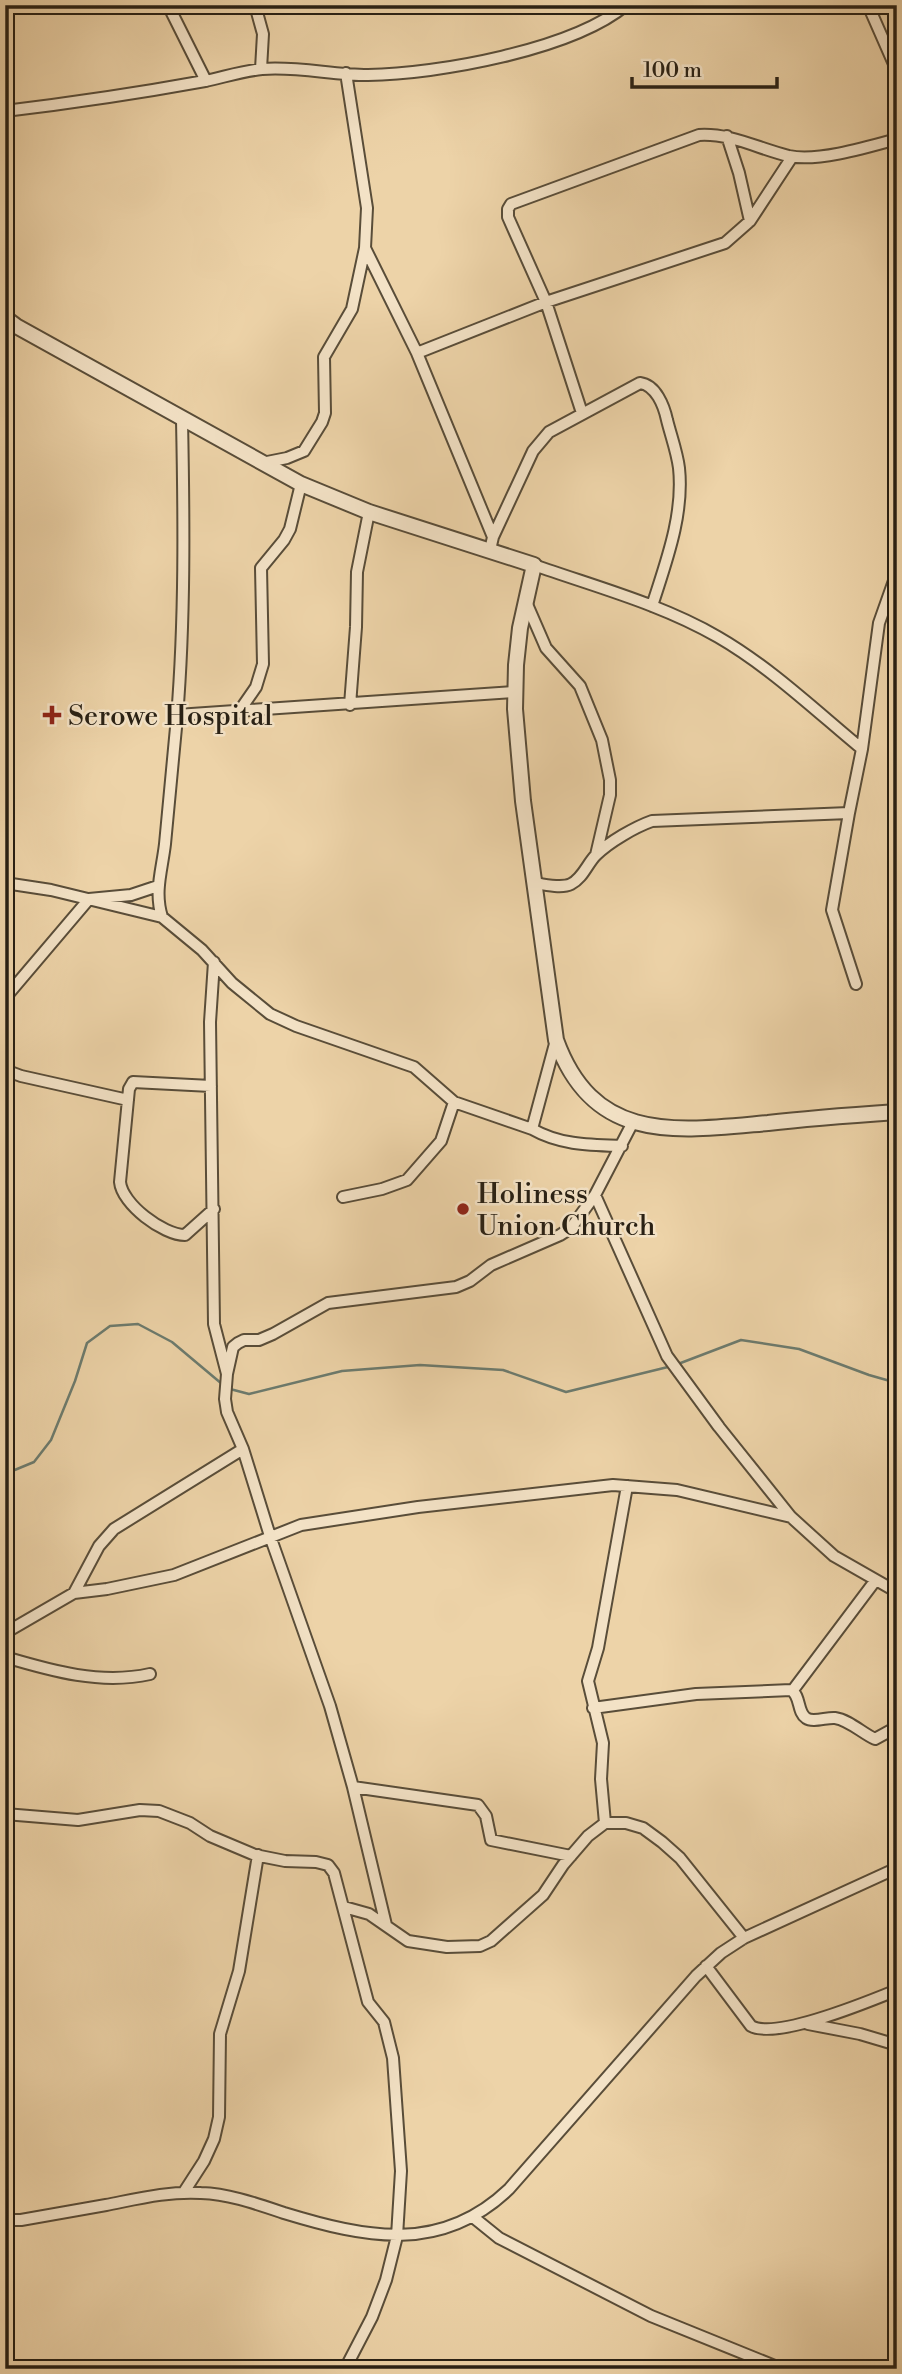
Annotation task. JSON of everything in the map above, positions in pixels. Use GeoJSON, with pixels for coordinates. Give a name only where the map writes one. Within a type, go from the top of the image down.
{"type":"FeatureCollection","features":[{"type":"Feature","properties":{"kind":"street"},"geometry":{"type":"LineString","coordinates":[[168,5],[206,81]]}},
{"type":"Feature","properties":{"kind":"street"},"geometry":{"type":"LineString","coordinates":[[255,5],[263,34],[261,69]]}},
{"type":"Feature","properties":{"kind":"street"},"geometry":{"type":"LineString","coordinates":[[5,111],[206,81],[261,69],[310,69],[368,75],[438,69],[495,58],[545,44],[603,21],[626,5]]}},
{"type":"Feature","properties":{"kind":"street"},"geometry":{"type":"LineString","coordinates":[[868,5],[897,71]]}},
{"type":"Feature","properties":{"kind":"street"},"geometry":{"type":"LineString","coordinates":[[262,463],[304,451],[322,422],[325,413],[324,357],[352,309],[365,248],[367,208],[346,74]]}},
{"type":"Feature","properties":{"kind":"street"},"geometry":{"type":"LineString","coordinates":[[582,413],[546,302],[508,217],[511,204],[699,135],[727,136],[792,157],[844,153],[897,139]]}},
{"type":"Feature","properties":{"kind":"street"},"geometry":{"type":"LineString","coordinates":[[727,136],[750,221]]}},
{"type":"Feature","properties":{"kind":"street"},"geometry":{"type":"LineString","coordinates":[[417,354],[546,302],[725,243],[750,221],[792,157]]}},
{"type":"Feature","properties":{"kind":"street"},"geometry":{"type":"LineString","coordinates":[[365,248],[417,354],[491,544]]}},
{"type":"Feature","properties":{"kind":"street"},"geometry":{"type":"LineString","coordinates":[[5,315],[11,323],[301,484],[369,512],[491,544],[534,565],[653,606],[719,637],[862,749]]}},
{"type":"Feature","properties":{"kind":"street"},"geometry":{"type":"LineString","coordinates":[[491,544],[533,451],[549,432],[640,383],[650,386],[665,410],[679,467],[672,544],[653,606]]}},
{"type":"Feature","properties":{"kind":"street"},"geometry":{"type":"LineString","coordinates":[[162,917],[157,899],[177,715],[184,512],[182,420]]}},
{"type":"Feature","properties":{"kind":"street"},"geometry":{"type":"LineString","coordinates":[[238,713],[256,687],[263,664],[261,568],[285,540],[301,484]]}},
{"type":"Feature","properties":{"kind":"street"},"geometry":{"type":"LineString","coordinates":[[350,705],[356,627],[356,572],[369,512]]}},
{"type":"Feature","properties":{"kind":"street"},"geometry":{"type":"LineString","coordinates":[[534,565],[518,647],[515,692],[523,801],[533,883],[556,1040],[569,1069],[589,1094],[613,1112],[633,1122],[683,1130],[897,1112]]}},
{"type":"Feature","properties":{"kind":"street"},"geometry":{"type":"LineString","coordinates":[[856,984],[832,910],[862,749],[879,623],[897,566]]}},
{"type":"Feature","properties":{"kind":"street"},"geometry":{"type":"LineString","coordinates":[[526,602],[546,648],[580,686],[602,740],[610,780],[610,795],[596,855]]}},
{"type":"Feature","properties":{"kind":"street"},"geometry":{"type":"LineString","coordinates":[[177,715],[238,713],[515,692]]}},
{"type":"Feature","properties":{"kind":"street"},"geometry":{"type":"LineString","coordinates":[[533,883],[568,886],[582,875],[596,855],[635,828],[652,821],[849,813]]}},
{"type":"Feature","properties":{"kind":"street"},"geometry":{"type":"LineString","coordinates":[[5,883],[89,899],[162,917],[214,962],[232,984],[270,1014],[296,1026],[414,1067],[454,1102],[532,1129],[546,1137],[563,1142],[622,1146]]}},
{"type":"Feature","properties":{"kind":"street"},"geometry":{"type":"LineString","coordinates":[[5,998],[89,899],[131,895],[158,886]]}},
{"type":"Feature","properties":{"kind":"street"},"geometry":{"type":"LineString","coordinates":[[214,962],[210,1022],[214,1324],[227,1374]]}},
{"type":"Feature","properties":{"kind":"street"},"geometry":{"type":"LineString","coordinates":[[532,1129],[556,1040]]}},
{"type":"Feature","properties":{"kind":"street"},"geometry":{"type":"LineString","coordinates":[[5,1070],[128,1100]]}},
{"type":"Feature","properties":{"kind":"street"},"geometry":{"type":"LineString","coordinates":[[212,1086],[135,1081],[130,1086],[120,1182],[122,1192],[148,1219],[164,1231],[177,1235],[185,1235],[214,1209]]}},
{"type":"Feature","properties":{"kind":"street"},"geometry":{"type":"LineString","coordinates":[[343,1198],[407,1180],[441,1140],[454,1102]]}},
{"type":"Feature","properties":{"kind":"street"},"geometry":{"type":"LineString","coordinates":[[386,1925],[353,1787],[325,1689],[270,1536],[243,1449],[227,1412],[227,1374],[233,1347],[243,1340],[259,1340],[273,1334],[328,1303],[456,1287],[470,1281],[491,1265],[560,1235],[570,1228],[595,1195],[633,1122]]}},
{"type":"Feature","properties":{"kind":"street"},"geometry":{"type":"LineString","coordinates":[[595,1195],[667,1356],[711,1416],[791,1517],[834,1556],[897,1592]]}},
{"type":"Feature","properties":{"kind":"street"},"geometry":{"type":"LineString","coordinates":[[74,1593],[99,1546],[114,1529],[243,1449]]}},
{"type":"Feature","properties":{"kind":"street"},"geometry":{"type":"LineString","coordinates":[[5,1633],[74,1593],[174,1575],[301,1525],[418,1507],[525,1497],[580,1488],[627,1486],[677,1490],[791,1517]]}},
{"type":"Feature","properties":{"kind":"street"},"geometry":{"type":"LineString","coordinates":[[606,1823],[601,1779],[603,1743],[588,1681],[598,1648],[627,1486]]}},
{"type":"Feature","properties":{"kind":"street"},"geometry":{"type":"LineString","coordinates":[[593,1708],[696,1694],[793,1690],[874,1581]]}},
{"type":"Feature","properties":{"kind":"street"},"geometry":{"type":"LineString","coordinates":[[5,1657],[90,1677],[136,1677],[150,1674]]}},
{"type":"Feature","properties":{"kind":"street"},"geometry":{"type":"LineString","coordinates":[[793,1690],[804,1716],[810,1720],[841,1720],[875,1739],[897,1727]]}},
{"type":"Feature","properties":{"kind":"street"},"geometry":{"type":"LineString","coordinates":[[353,1787],[478,1805],[486,1816],[491,1840],[571,1856]]}},
{"type":"Feature","properties":{"kind":"street"},"geometry":{"type":"LineString","coordinates":[[5,1814],[78,1819],[140,1810],[159,1811],[190,1823],[210,1836],[258,1855],[328,1865],[334,1873],[368,2002],[384,2022],[393,2058],[401,2171],[397,2236],[386,2280],[372,2317],[345,2369]]}},
{"type":"Feature","properties":{"kind":"street"},"geometry":{"type":"LineString","coordinates":[[344,1907],[369,1914],[402,1938],[416,1943],[447,1947],[480,1946],[491,1941],[543,1895],[588,1836],[606,1823],[626,1823],[643,1828],[662,1842],[706,1888],[744,1938]]}},
{"type":"Feature","properties":{"kind":"street"},"geometry":{"type":"LineString","coordinates":[[184,2192],[209,2150],[219,2117],[220,2034],[239,1971],[258,1855]]}},
{"type":"Feature","properties":{"kind":"street"},"geometry":{"type":"LineString","coordinates":[[5,2220],[21,2220],[184,2192],[227,2196],[330,2226],[397,2236],[426,2234],[449,2228],[494,2204],[509,2189],[706,1966],[744,1938],[897,1868]]}},
{"type":"Feature","properties":{"kind":"street"},"geometry":{"type":"LineString","coordinates":[[706,1966],[755,2029],[762,2030],[803,2024],[897,1990]]}},
{"type":"Feature","properties":{"kind":"street"},"geometry":{"type":"LineString","coordinates":[[803,2024],[841,2029],[897,2046]]}},
{"type":"Feature","properties":{"kind":"street"},"geometry":{"type":"LineString","coordinates":[[474,2217],[499,2238],[651,2316],[782,2369]]}},
{"type":"Feature","properties":{"kind":"waterway"},"geometry":{"type":"LineString","coordinates":[[5,1474],[34,1462],[51,1440],[87,1343],[110,1326],[138,1324],[172,1342],[222,1384]]}},
{"type":"Feature","properties":{"kind":"waterway"},"geometry":{"type":"LineString","coordinates":[[678,1364],[741,1340],[799,1349],[897,1383]]}},
{"type":"Feature","properties":{"kind":"waterway"},"geometry":{"type":"LineString","coordinates":[[230,1389],[249,1394],[342,1371],[420,1365],[503,1370],[566,1392],[672,1366]]}},
{"type":"Feature","properties":{"kind":"place","name":"Serowe Hospital"},"geometry":{"type":"Point","coordinates":[52,715]}},
{"type":"Feature","properties":{"kind":"place","name":"Holiness Union Church"},"geometry":{"type":"Point","coordinates":[463,1209]}}]}
